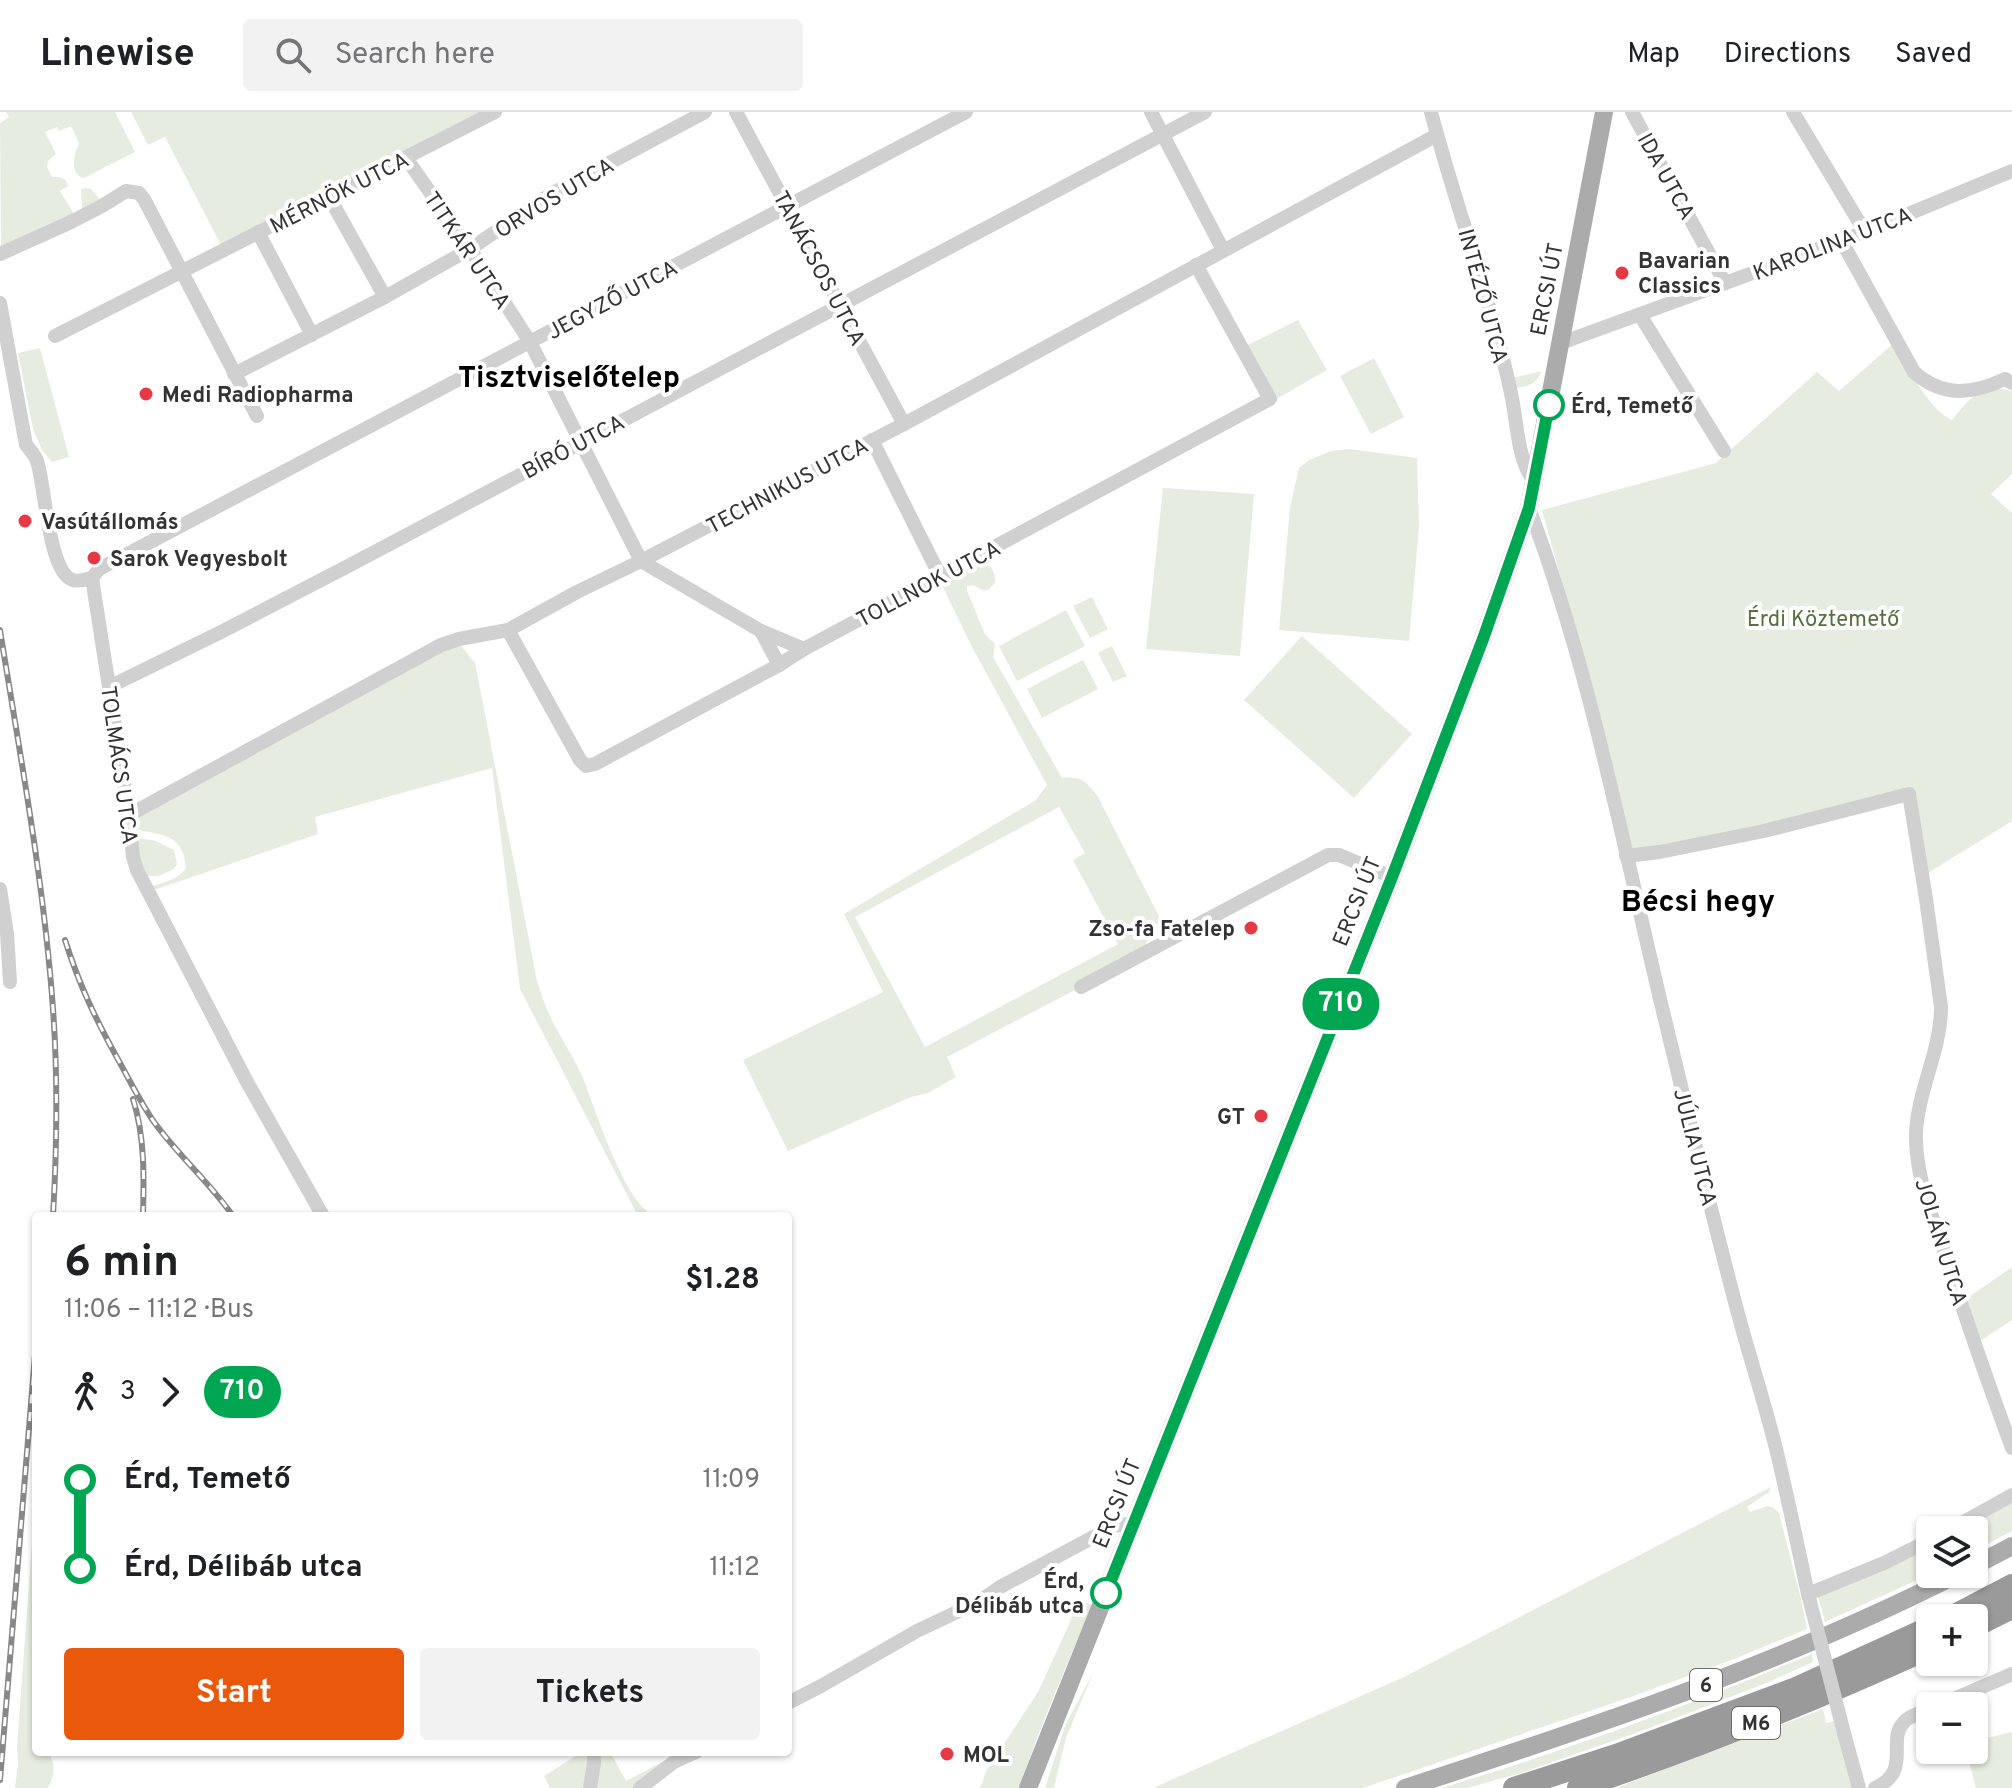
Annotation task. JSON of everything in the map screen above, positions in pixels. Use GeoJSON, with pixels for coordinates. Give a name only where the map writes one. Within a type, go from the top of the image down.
{"type":"FeatureCollection","features":[{"type":"Feature","properties":{"kind":"highway"},"geometry":{"type":"LineString","coordinates":[[1976,1604],[2012,1585]]}},
{"type":"Feature","properties":{"kind":"highway"},"geometry":{"type":"LineString","coordinates":[[1988,1620],[2012,1608]]}},
{"type":"Feature","properties":{"kind":"highway","name":"M6"},"geometry":{"type":"LineString","coordinates":[[1514,1788],[1616,1755],[1796,1688],[1916,1633]]}},
{"type":"Feature","properties":{"kind":"highway","name":"M6"},"geometry":{"type":"LineString","coordinates":[[1578,1788],[1801,1706],[1916,1654]]}},
{"type":"Feature","properties":{"kind":"main road","name":"ERCSI ÚT"},"geometry":{"type":"LineString","coordinates":[[1032,1783],[1392,877],[1483,639],[1529,508],[1604,112]]}},
{"type":"Feature","properties":{"kind":"main road"},"geometry":{"type":"LineString","coordinates":[[1988,1559],[2012,1546]]}},
{"type":"Feature","properties":{"kind":"main road","name":"6"},"geometry":{"type":"LineString","coordinates":[[1405,1788],[1709,1684],[1928,1588]]}},
{"type":"Feature","properties":{"kind":"street","name":"MÉRNÖK UTCA"},"geometry":{"type":"LineString","coordinates":[[55,336],[495,112]]}},
{"type":"Feature","properties":{"kind":"street","name":"ORVOS UTCA"},"geometry":{"type":"LineString","coordinates":[[234,374],[385,297],[470,249],[551,194],[705,112]]}},
{"type":"Feature","properties":{"kind":"street","name":"TANÁCSOS UTCA"},"geometry":{"type":"LineString","coordinates":[[736,112],[904,424]]}},
{"type":"Feature","properties":{"kind":"street","name":"JEGYZŐ UTCA"},"geometry":{"type":"LineString","coordinates":[[92,578],[99,569],[966,112]]}},
{"type":"Feature","properties":{"kind":"street"},"geometry":{"type":"LineString","coordinates":[[1151,112],[1223,250]]}},
{"type":"Feature","properties":{"kind":"street","name":"BÍRÓ UTCA"},"geometry":{"type":"LineString","coordinates":[[109,687],[236,624],[1205,112]]}},
{"type":"Feature","properties":{"kind":"street","name":"INTÉZŐ UTCA"},"geometry":{"type":"LineString","coordinates":[[1431,112],[1486,300],[1511,395],[1525,468],[1534,481]]}},
{"type":"Feature","properties":{"kind":"street","name":"IDA UTCA"},"geometry":{"type":"LineString","coordinates":[[1632,112],[1725,283]]}},
{"type":"Feature","properties":{"kind":"street"},"geometry":{"type":"LineString","coordinates":[[1793,112],[1865,232]]}},
{"type":"Feature","properties":{"kind":"street","name":"TECHNIKUS UTCA"},"geometry":{"type":"LineString","coordinates":[[129,815],[441,645],[508,630],[641,561],[904,424],[1437,135]]}},
{"type":"Feature","properties":{"kind":"street","name":"TITKÁR UTCA"},"geometry":{"type":"LineString","coordinates":[[406,158],[530,342],[641,561]]}},
{"type":"Feature","properties":{"kind":"street","name":"KAROLINA UTCA"},"geometry":{"type":"LineString","coordinates":[[1561,343],[1865,232],[2012,171]]}},
{"type":"Feature","properties":{"kind":"street"},"geometry":{"type":"LineString","coordinates":[[0,254],[102,206],[120,194],[139,193],[183,271],[257,416]]}},
{"type":"Feature","properties":{"kind":"street"},"geometry":{"type":"LineString","coordinates":[[329,197],[385,297]]}},
{"type":"Feature","properties":{"kind":"street"},"geometry":{"type":"LineString","coordinates":[[258,232],[312,335]]}},
{"type":"Feature","properties":{"kind":"street"},"geometry":{"type":"LineString","coordinates":[[1841,240],[1914,372],[1926,383],[1971,391],[2010,379]]}},
{"type":"Feature","properties":{"kind":"street","name":"TOLLNOK UTCA"},"geometry":{"type":"LineString","coordinates":[[508,630],[580,760],[586,766],[595,764],[1270,399],[1196,265]]}},
{"type":"Feature","properties":{"kind":"street"},"geometry":{"type":"LineString","coordinates":[[0,303],[26,445],[38,463],[58,562],[67,577],[74,581],[92,578]]}},
{"type":"Feature","properties":{"kind":"street"},"geometry":{"type":"LineString","coordinates":[[1640,315],[1724,451]]}},
{"type":"Feature","properties":{"kind":"street"},"geometry":{"type":"LineString","coordinates":[[872,440],[940,576]]}},
{"type":"Feature","properties":{"kind":"street","name":"JÚLIA UTCA"},"geometry":{"type":"LineString","coordinates":[[1529,508],[1584,676],[1721,1248],[1778,1459],[1808,1594],[1859,1788]]}},
{"type":"Feature","properties":{"kind":"street"},"geometry":{"type":"LineString","coordinates":[[641,561],[761,631],[804,649]]}},
{"type":"Feature","properties":{"kind":"street","name":"TOLMÁCS UTCA"},"geometry":{"type":"LineString","coordinates":[[92,578],[133,857],[143,884],[247,1082],[321,1212]]}},
{"type":"Feature","properties":{"kind":"street"},"geometry":{"type":"LineString","coordinates":[[761,631],[779,665]]}},
{"type":"Feature","properties":{"kind":"street","name":"JOLÁN UTCA"},"geometry":{"type":"LineString","coordinates":[[1626,856],[1764,831],[1909,794],[1941,1007],[1939,1038],[1918,1112],[1919,1168],[1972,1337],[2012,1448]]}},
{"type":"Feature","properties":{"kind":"street"},"geometry":{"type":"LineString","coordinates":[[1081,987],[1328,855],[1339,855],[1392,877]]}},
{"type":"Feature","properties":{"kind":"street"},"geometry":{"type":"LineString","coordinates":[[0,889],[10,982]]}},
{"type":"Feature","properties":{"kind":"street"},"geometry":{"type":"LineString","coordinates":[[1974,1516],[2012,1495]]}},
{"type":"Feature","properties":{"kind":"street"},"geometry":{"type":"LineString","coordinates":[[792,1701],[1114,1526],[1133,1526]]}},
{"type":"Feature","properties":{"kind":"street"},"geometry":{"type":"LineString","coordinates":[[1808,1594],[1916,1547]]}},
{"type":"Feature","properties":{"kind":"street"},"geometry":{"type":"LineString","coordinates":[[1970,1692],[2012,1674]]}},
{"type":"Feature","properties":{"kind":"street"},"geometry":{"type":"LineString","coordinates":[[1875,1788],[1894,1773],[1900,1727],[1916,1716]]}},
{"type":"Feature","properties":{"kind":"street"},"geometry":{"type":"LineString","coordinates":[[590,1788],[594,1756]]}},
{"type":"Feature","properties":{"kind":"street"},"geometry":{"type":"LineString","coordinates":[[640,1788],[674,1762],[687,1756]]}},
{"type":"Feature","properties":{"kind":"green space"},"geometry":{"type":"Polygon","coordinates":[[[6,112],[115,112],[135,152],[84,178],[75,169],[74,158],[79,143],[71,126],[45,132],[56,154],[48,161],[47,167],[52,177],[66,180],[68,186],[60,191],[74,214],[82,210],[81,190],[84,188],[91,189],[102,202],[1,250],[0,123],[9,117],[6,112]]]}},
{"type":"Feature","properties":{"kind":"green space"},"geometry":{"type":"Polygon","coordinates":[[[131,112],[488,112],[221,245],[165,137],[148,145],[131,112]]]}},
{"type":"Feature","properties":{"kind":"green space"},"geometry":{"type":"Polygon","coordinates":[[[1298,320],[1327,370],[1273,401],[1244,347],[1298,320]]]}},
{"type":"Feature","properties":{"kind":"green space","name":"Érdi Köztemető"},"geometry":{"type":"Polygon","coordinates":[[[1894,343],[1926,396],[1952,420],[1977,394],[1992,389],[2012,391],[2012,474],[1991,494],[2012,513],[2012,821],[1928,873],[1911,790],[1779,824],[1630,853],[1591,687],[1542,510],[1716,463],[1817,372],[1839,391],[1894,343]]]}},
{"type":"Feature","properties":{"kind":"green space"},"geometry":{"type":"Polygon","coordinates":[[[40,348],[69,457],[52,462],[42,450],[33,429],[18,353],[40,348]]]}},
{"type":"Feature","properties":{"kind":"green space"},"geometry":{"type":"Polygon","coordinates":[[[1374,358],[1404,417],[1371,434],[1340,376],[1374,358]]]}},
{"type":"Feature","properties":{"kind":"green space"},"geometry":{"type":"Polygon","coordinates":[[[1542,371],[1532,384],[1515,388],[1512,378],[1542,371]]]}},
{"type":"Feature","properties":{"kind":"green space"},"geometry":{"type":"Polygon","coordinates":[[[1349,449],[1417,458],[1419,526],[1409,641],[1279,630],[1290,508],[1299,468],[1331,451],[1349,449]]]}},
{"type":"Feature","properties":{"kind":"green space"},"geometry":{"type":"Polygon","coordinates":[[[1163,488],[1254,494],[1240,656],[1146,649],[1163,488]]]}},
{"type":"Feature","properties":{"kind":"green space"},"geometry":{"type":"Polygon","coordinates":[[[980,559],[993,570],[995,583],[988,590],[973,585],[967,586],[967,591],[985,634],[995,644],[993,657],[1062,778],[1083,781],[1098,797],[1167,932],[1151,920],[1147,942],[1134,959],[947,1057],[956,1077],[928,1093],[911,1097],[788,1151],[743,1060],[883,992],[844,914],[1036,800],[1047,785],[940,581],[980,559]],[[1059,807],[855,917],[925,1047],[1118,944],[1073,860],[1085,853],[1059,807]]]}},
{"type":"Feature","properties":{"kind":"green space"},"geometry":{"type":"Polygon","coordinates":[[[1092,597],[1108,629],[1090,638],[1073,606],[1092,597]]]}},
{"type":"Feature","properties":{"kind":"green space"},"geometry":{"type":"Polygon","coordinates":[[[1066,610],[1085,646],[1017,681],[999,646],[1066,610]]]}},
{"type":"Feature","properties":{"kind":"green space"},"geometry":{"type":"Polygon","coordinates":[[[1302,636],[1412,734],[1354,798],[1244,700],[1302,636]]]}},
{"type":"Feature","properties":{"kind":"green space"},"geometry":{"type":"Polygon","coordinates":[[[458,642],[475,663],[537,981],[554,1023],[582,1076],[622,1175],[632,1193],[649,1212],[636,1212],[520,989],[492,768],[315,817],[318,834],[151,891],[149,887],[179,875],[186,868],[185,861],[174,841],[136,828],[135,816],[458,642]]]}},
{"type":"Feature","properties":{"kind":"green space"},"geometry":{"type":"Polygon","coordinates":[[[1112,646],[1127,676],[1113,682],[1098,653],[1112,646]]]}},
{"type":"Feature","properties":{"kind":"green space"},"geometry":{"type":"Polygon","coordinates":[[[1083,660],[1098,689],[1042,718],[1027,689],[1083,660]]]}},
{"type":"Feature","properties":{"kind":"green space"},"geometry":{"type":"Polygon","coordinates":[[[139,838],[156,841],[174,850],[177,864],[174,869],[158,876],[144,876],[136,841],[139,838]]]}},
{"type":"Feature","properties":{"kind":"green space"},"geometry":{"type":"Polygon","coordinates":[[[2012,1267],[2012,1320],[1977,1343],[1963,1301],[2012,1267]]]}},
{"type":"Feature","properties":{"kind":"green space"},"geometry":{"type":"Polygon","coordinates":[[[1771,1487],[1769,1492],[1747,1507],[1750,1512],[1773,1507],[1779,1513],[1807,1629],[1628,1698],[1363,1788],[1153,1788],[1404,1677],[1771,1487]]]}},
{"type":"Feature","properties":{"kind":"green space"},"geometry":{"type":"Polygon","coordinates":[[[2012,1495],[2012,1531],[1988,1544],[1988,1516],[1974,1516],[2012,1495]]]}},
{"type":"Feature","properties":{"kind":"green space"},"geometry":{"type":"Polygon","coordinates":[[[32,1543],[32,1756],[50,1756],[54,1770],[48,1788],[15,1788],[32,1543]]]}},
{"type":"Feature","properties":{"kind":"green space"},"geometry":{"type":"Polygon","coordinates":[[[1916,1547],[1916,1580],[1825,1622],[1817,1593],[1916,1547]]]}},
{"type":"Feature","properties":{"kind":"green space"},"geometry":{"type":"Polygon","coordinates":[[[1075,1600],[1093,1605],[1045,1718],[1020,1788],[979,1788],[985,1773],[1038,1692],[1071,1620],[1075,1600]]]}},
{"type":"Feature","properties":{"kind":"green space"},"geometry":{"type":"Polygon","coordinates":[[[1812,1654],[1813,1662],[1647,1729],[1521,1773],[1467,1788],[1442,1788],[1640,1721],[1812,1654]]]}},
{"type":"Feature","properties":{"kind":"green space"},"geometry":{"type":"Polygon","coordinates":[[[1094,1671],[1066,1738],[1054,1788],[1045,1788],[1065,1726],[1094,1671]]]}},
{"type":"Feature","properties":{"kind":"green space"},"geometry":{"type":"Polygon","coordinates":[[[1823,1709],[1826,1723],[1834,1721],[1854,1788],[1616,1788],[1823,1709]]]}},
{"type":"Feature","properties":{"kind":"green space"},"geometry":{"type":"Polygon","coordinates":[[[2012,1732],[2012,1788],[1976,1788],[1970,1764],[1988,1764],[1988,1738],[2012,1732]]]}},
{"type":"Feature","properties":{"kind":"green space"},"geometry":{"type":"Polygon","coordinates":[[[576,1756],[612,1756],[626,1781],[676,1756],[640,1788],[550,1788],[544,1776],[576,1756]]]}},
{"type":"Feature","properties":{"kind":"railway"},"geometry":{"type":"LineString","coordinates":[[0,630],[31,819],[49,961],[56,1087],[53,1212]]}},
{"type":"Feature","properties":{"kind":"railway"},"geometry":{"type":"LineString","coordinates":[[65,940],[96,1018],[145,1108],[163,1134],[230,1212]]}},
{"type":"Feature","properties":{"kind":"railway"},"geometry":{"type":"LineString","coordinates":[[133,1099],[142,1142],[143,1212]]}},
{"type":"Feature","properties":{"kind":"railway"},"geometry":{"type":"LineString","coordinates":[[0,1780],[32,1392]]}},
{"type":"Feature","properties":{"kind":"bus line","name":"710"},"geometry":{"type":"LineString","coordinates":[[1106,1593],[1392,877],[1483,639],[1529,508],[1549,405]]}},
{"type":"Feature","properties":{"kind":"place","name":"Bavarian Classics"},"geometry":{"type":"Point","coordinates":[1622,273]}},
{"type":"Feature","properties":{"kind":"place","name":"Medi Radiopharma"},"geometry":{"type":"Point","coordinates":[146,394]}},
{"type":"Feature","properties":{"kind":"place","name":"Érd, Temető"},"geometry":{"type":"Point","coordinates":[1549,405]}},
{"type":"Feature","properties":{"kind":"place","name":"Vasútállomás"},"geometry":{"type":"Point","coordinates":[25,521]}},
{"type":"Feature","properties":{"kind":"place","name":"Sarok Vegyesbolt"},"geometry":{"type":"Point","coordinates":[94,558]}},
{"type":"Feature","properties":{"kind":"place","name":"Zso-fa Fatelep"},"geometry":{"type":"Point","coordinates":[1251,928]}},
{"type":"Feature","properties":{"kind":"place","name":"GT"},"geometry":{"type":"Point","coordinates":[1261,1116]}},
{"type":"Feature","properties":{"kind":"place","name":"Érd, Délibáb utca"},"geometry":{"type":"Point","coordinates":[1106,1593]}},
{"type":"Feature","properties":{"kind":"place","name":"MOL"},"geometry":{"type":"Point","coordinates":[947,1754]}},
{"type":"Feature","properties":{"kind":"district","name":"Tisztviselőtelep"},"geometry":{"type":"Point","coordinates":[569,377]}},
{"type":"Feature","properties":{"kind":"district","name":"Bécsi hegy"},"geometry":{"type":"Point","coordinates":[1698,901]}}]}
